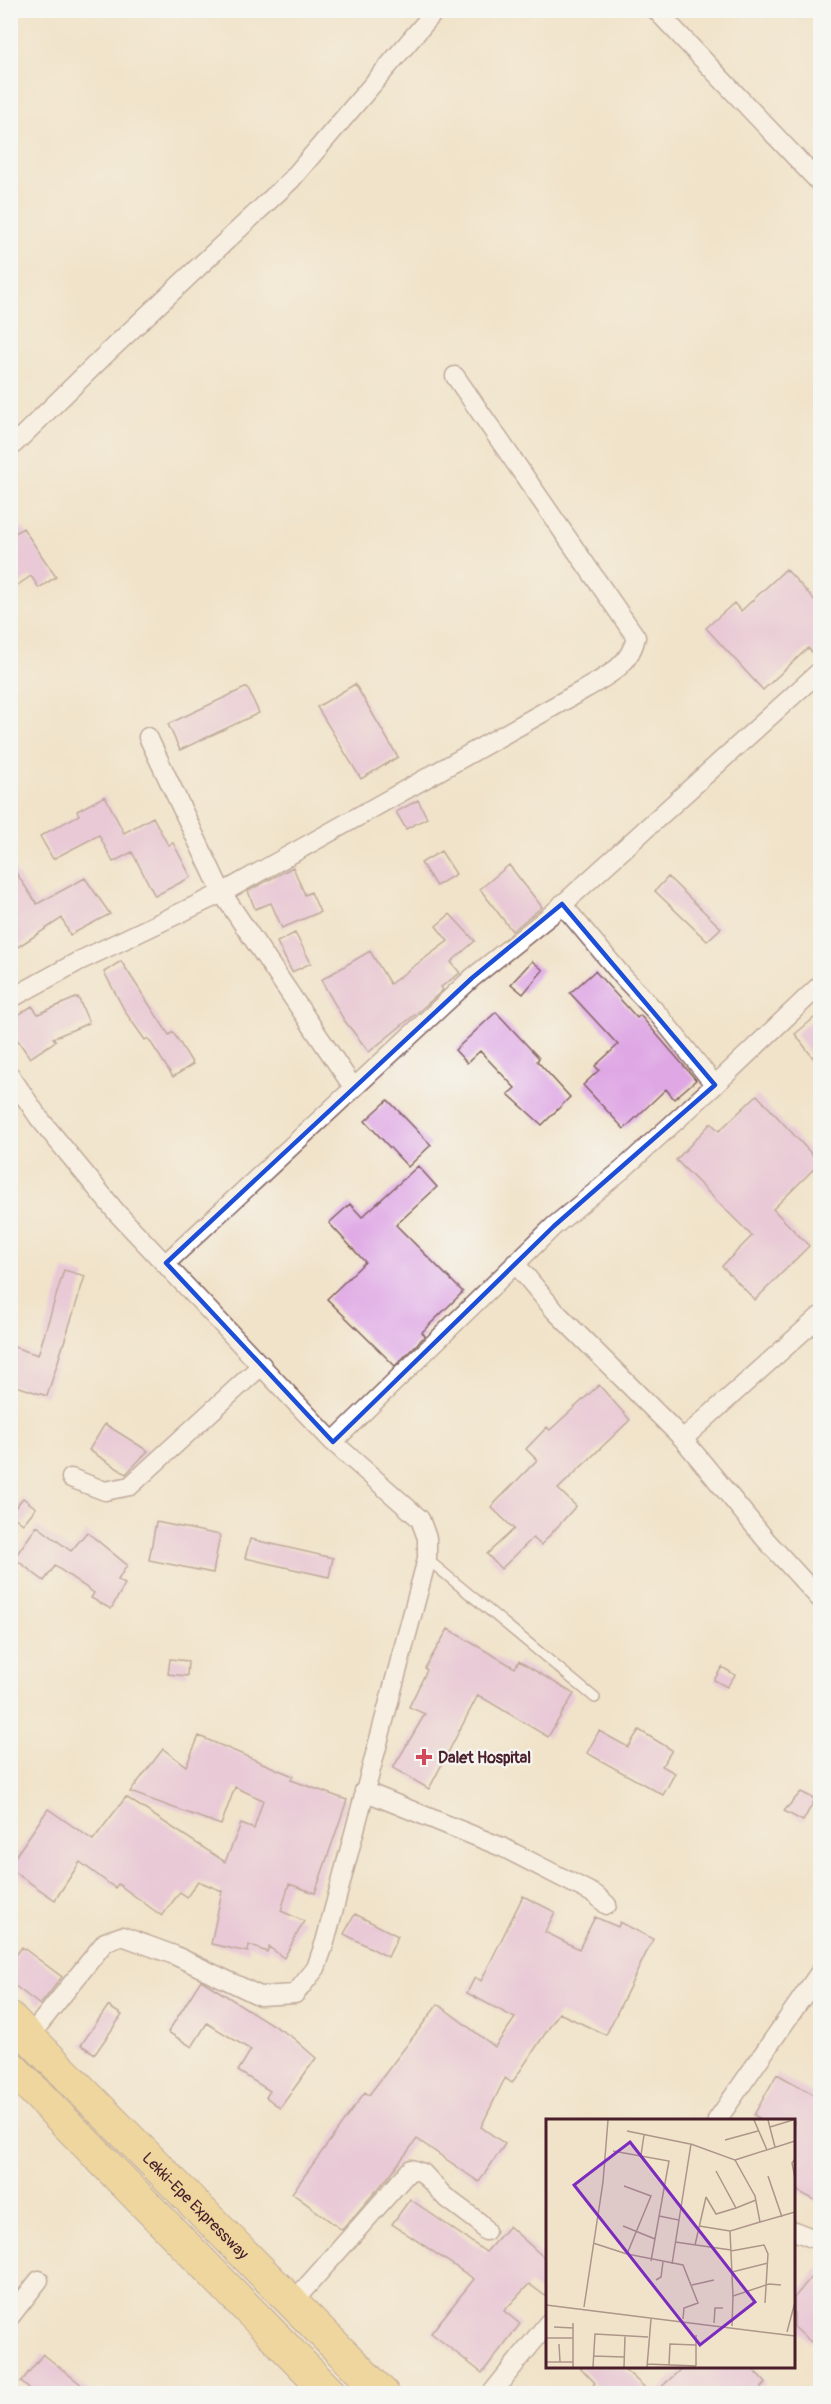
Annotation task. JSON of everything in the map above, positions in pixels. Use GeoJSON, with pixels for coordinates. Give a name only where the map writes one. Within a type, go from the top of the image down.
{"type":"FeatureCollection","features":[{"type":"Feature","properties":{"kind":"highway","name":"Lekki-Epe Expressway"},"geometry":{"type":"LineString","coordinates":[[20,2027],[383,2394]]}},
{"type":"Feature","properties":{"kind":"highway"},"geometry":{"type":"LineString","coordinates":[[10,2066],[331,2394]]}},
{"type":"Feature","properties":{"kind":"street"},"geometry":{"type":"LineString","coordinates":[[10,448],[107,353],[291,180],[436,10]]}},
{"type":"Feature","properties":{"kind":"street"},"geometry":{"type":"LineString","coordinates":[[656,10],[820,183]]}},
{"type":"Feature","properties":{"kind":"street"},"geometry":{"type":"LineString","coordinates":[[10,999],[79,961],[222,893],[583,690],[612,673],[633,654],[636,637],[455,376]]}},
{"type":"Feature","properties":{"kind":"street"},"geometry":{"type":"LineString","coordinates":[[166,1263],[472,978],[562,904],[820,671]]}},
{"type":"Feature","properties":{"kind":"street"},"geometry":{"type":"LineString","coordinates":[[148,737],[222,893],[353,1087]]}},
{"type":"Feature","properties":{"kind":"street"},"geometry":{"type":"LineString","coordinates":[[562,904],[624,978],[658,1014],[715,1085]]}},
{"type":"Feature","properties":{"kind":"street"},"geometry":{"type":"LineString","coordinates":[[333,1442],[515,1263],[715,1085],[820,985]]}},
{"type":"Feature","properties":{"kind":"street"},"geometry":{"type":"LineString","coordinates":[[10,1075],[39,1118],[117,1213],[333,1442],[420,1519],[427,1538],[427,1559],[325,1942],[316,1968],[295,1994],[260,1996],[174,1955],[122,1936],[105,1942],[20,2027]]}},
{"type":"Feature","properties":{"kind":"street"},"geometry":{"type":"LineString","coordinates":[[515,1263],[555,1311],[683,1439],[766,1540],[820,1599]]}},
{"type":"Feature","properties":{"kind":"street"},"geometry":{"type":"LineString","coordinates":[[683,1439],[820,1316]]}},
{"type":"Feature","properties":{"kind":"street"},"geometry":{"type":"LineString","coordinates":[[71,1478],[105,1491],[130,1486],[262,1365]]}},
{"type":"Feature","properties":{"kind":"street"},"geometry":{"type":"LineString","coordinates":[[364,1791],[504,1848],[596,1895],[607,1905]]}},
{"type":"Feature","properties":{"kind":"street"},"geometry":{"type":"LineString","coordinates":[[718,2119],[820,1972]]}},
{"type":"Feature","properties":{"kind":"street"},"geometry":{"type":"LineString","coordinates":[[293,2302],[411,2169],[423,2173],[444,2196],[480,2223],[486,2231]]}},
{"type":"Feature","properties":{"kind":"street"},"geometry":{"type":"LineString","coordinates":[[795,2231],[820,2241]]}},
{"type":"Feature","properties":{"kind":"street"},"geometry":{"type":"LineString","coordinates":[[10,2317],[39,2280]]}},
{"type":"Feature","properties":{"kind":"street"},"geometry":{"type":"LineString","coordinates":[[491,2394],[546,2325]]}},
{"type":"Feature","properties":{"kind":"lane"},"geometry":{"type":"LineString","coordinates":[[427,1559],[595,1698]]}},
{"type":"Feature","properties":{"kind":"highlighted area"},"geometry":{"type":"Polygon","coordinates":[[[562,904],[715,1085],[554,1226],[333,1442],[166,1263],[472,978],[562,904]]]}},
{"type":"Feature","properties":{"kind":"building"},"geometry":{"type":"Polygon","coordinates":[[[23,528],[56,577],[39,588],[31,576],[10,590],[10,536],[23,528]]]}},
{"type":"Feature","properties":{"kind":"building"},"geometry":{"type":"Polygon","coordinates":[[[786,569],[820,606],[820,660],[808,648],[763,690],[706,628],[734,603],[741,611],[786,569]]]}},
{"type":"Feature","properties":{"kind":"building"},"geometry":{"type":"Polygon","coordinates":[[[355,684],[398,757],[361,779],[317,707],[355,684]]]}},
{"type":"Feature","properties":{"kind":"building"},"geometry":{"type":"Polygon","coordinates":[[[247,687],[259,713],[180,750],[168,724],[247,687]]]}},
{"type":"Feature","properties":{"kind":"building"},"geometry":{"type":"Polygon","coordinates":[[[105,796],[124,833],[153,817],[168,845],[173,843],[191,877],[155,896],[132,852],[113,862],[99,835],[53,859],[40,836],[79,815],[77,811],[105,796]]]}},
{"type":"Feature","properties":{"kind":"building"},"geometry":{"type":"Polygon","coordinates":[[[418,800],[427,818],[406,829],[396,812],[418,800]]]}},
{"type":"Feature","properties":{"kind":"building"},"geometry":{"type":"Polygon","coordinates":[[[441,851],[456,874],[436,886],[421,863],[441,851]]]}},
{"type":"Feature","properties":{"kind":"building"},"geometry":{"type":"Polygon","coordinates":[[[10,864],[37,904],[85,878],[110,914],[70,935],[62,918],[10,952],[10,864]]]}},
{"type":"Feature","properties":{"kind":"building"},"geometry":{"type":"Polygon","coordinates":[[[509,865],[542,907],[512,931],[480,889],[509,865]]]}},
{"type":"Feature","properties":{"kind":"building"},"geometry":{"type":"Polygon","coordinates":[[[293,867],[305,895],[311,892],[320,912],[282,928],[271,903],[255,909],[248,891],[293,867]]]}},
{"type":"Feature","properties":{"kind":"building"},"geometry":{"type":"Polygon","coordinates":[[[668,877],[721,928],[707,941],[655,891],[668,877]]]}},
{"type":"Feature","properties":{"kind":"building"},"geometry":{"type":"Polygon","coordinates":[[[450,914],[475,941],[451,962],[460,973],[441,987],[443,990],[417,1013],[369,1052],[344,1020],[321,980],[370,951],[390,984],[448,941],[436,926],[450,914]]]}},
{"type":"Feature","properties":{"kind":"building"},"geometry":{"type":"Polygon","coordinates":[[[295,933],[311,963],[292,972],[277,942],[295,933]]]}},
{"type":"Feature","properties":{"kind":"building"},"geometry":{"type":"Polygon","coordinates":[[[121,961],[169,1035],[173,1032],[193,1064],[173,1077],[148,1038],[145,1040],[126,1013],[104,972],[121,961]]]}},
{"type":"Feature","properties":{"kind":"building"},"geometry":{"type":"Polygon","coordinates":[[[532,961],[543,970],[523,994],[511,984],[532,961]]]}},
{"type":"Feature","properties":{"kind":"building"},"geometry":{"type":"Polygon","coordinates":[[[595,971],[637,1018],[640,1015],[696,1080],[674,1099],[666,1089],[624,1129],[583,1085],[599,1070],[595,1066],[618,1045],[570,993],[595,971]]]}},
{"type":"Feature","properties":{"kind":"building"},"geometry":{"type":"Polygon","coordinates":[[[78,997],[89,1023],[53,1038],[56,1041],[30,1058],[10,1029],[10,1020],[32,1006],[38,1014],[78,997]]]}},
{"type":"Feature","properties":{"kind":"building"},"geometry":{"type":"Polygon","coordinates":[[[496,1012],[539,1058],[537,1061],[570,1097],[542,1125],[508,1094],[515,1088],[480,1051],[467,1063],[455,1050],[496,1012]]]}},
{"type":"Feature","properties":{"kind":"building"},"geometry":{"type":"Polygon","coordinates":[[[820,1013],[820,1067],[795,1034],[820,1013]]]}},
{"type":"Feature","properties":{"kind":"building"},"geometry":{"type":"Polygon","coordinates":[[[757,1095],[820,1163],[773,1209],[809,1246],[755,1300],[722,1266],[752,1236],[676,1160],[711,1123],[719,1131],[757,1095]]]}},
{"type":"Feature","properties":{"kind":"building"},"geometry":{"type":"Polygon","coordinates":[[[388,1100],[431,1145],[408,1167],[365,1121],[388,1100]]]}},
{"type":"Feature","properties":{"kind":"building"},"geometry":{"type":"Polygon","coordinates":[[[418,1166],[437,1187],[396,1225],[463,1292],[422,1332],[425,1336],[395,1366],[327,1299],[365,1262],[329,1223],[350,1204],[362,1217],[418,1166]]]}},
{"type":"Feature","properties":{"kind":"building"},"geometry":{"type":"Polygon","coordinates":[[[64,1270],[85,1276],[47,1396],[10,1384],[10,1358],[14,1347],[38,1355],[64,1270]]]}},
{"type":"Feature","properties":{"kind":"building"},"geometry":{"type":"Polygon","coordinates":[[[599,1385],[630,1420],[558,1489],[576,1506],[541,1545],[533,1538],[501,1569],[487,1554],[514,1529],[491,1507],[537,1460],[526,1449],[547,1427],[550,1430],[599,1385]]]}},
{"type":"Feature","properties":{"kind":"building"},"geometry":{"type":"Polygon","coordinates":[[[105,1424],[148,1451],[126,1474],[89,1450],[105,1424]]]}},
{"type":"Feature","properties":{"kind":"building"},"geometry":{"type":"Polygon","coordinates":[[[23,1498],[36,1508],[23,1524],[10,1514],[23,1498]]]}},
{"type":"Feature","properties":{"kind":"building"},"geometry":{"type":"Polygon","coordinates":[[[156,1522],[220,1535],[213,1573],[149,1560],[156,1522]]]}},
{"type":"Feature","properties":{"kind":"building"},"geometry":{"type":"Polygon","coordinates":[[[37,1526],[71,1551],[87,1532],[127,1565],[118,1580],[125,1584],[111,1609],[91,1598],[94,1593],[55,1566],[44,1581],[14,1558],[37,1526]]]}},
{"type":"Feature","properties":{"kind":"building"},"geometry":{"type":"Polygon","coordinates":[[[250,1539],[333,1558],[329,1577],[245,1558],[250,1539]]]}},
{"type":"Feature","properties":{"kind":"building"},"geometry":{"type":"Polygon","coordinates":[[[448,1629],[515,1668],[519,1661],[574,1694],[548,1737],[478,1695],[429,1789],[393,1768],[425,1714],[409,1707],[427,1670],[425,1668],[448,1629]]]}},
{"type":"Feature","properties":{"kind":"building"},"geometry":{"type":"Polygon","coordinates":[[[170,1659],[188,1661],[187,1676],[168,1674],[170,1659]]]}},
{"type":"Feature","properties":{"kind":"building"},"geometry":{"type":"Polygon","coordinates":[[[722,1667],[735,1675],[727,1687],[714,1680],[722,1667]]]}},
{"type":"Feature","properties":{"kind":"building"},"geometry":{"type":"Polygon","coordinates":[[[639,1730],[672,1750],[662,1766],[675,1773],[663,1795],[587,1753],[599,1731],[628,1747],[639,1730]]]}},
{"type":"Feature","properties":{"kind":"building"},"geometry":{"type":"Polygon","coordinates":[[[199,1736],[293,1776],[291,1780],[347,1800],[315,1893],[289,1884],[281,1911],[304,1921],[284,1958],[269,1947],[267,1952],[249,1945],[248,1952],[211,1944],[222,1891],[198,1881],[187,1897],[180,1892],[162,1916],[118,1884],[115,1888],[80,1862],[55,1900],[10,1869],[10,1864],[48,1809],[93,1840],[126,1797],[225,1862],[241,1824],[254,1829],[263,1800],[235,1787],[221,1825],[130,1792],[163,1749],[186,1766],[199,1736]]]}},
{"type":"Feature","properties":{"kind":"building"},"geometry":{"type":"Polygon","coordinates":[[[801,1792],[815,1799],[803,1821],[784,1811],[801,1792]]]}},
{"type":"Feature","properties":{"kind":"building"},"geometry":{"type":"Polygon","coordinates":[[[523,1896],[555,1912],[545,1932],[579,1949],[595,1917],[618,1927],[620,1922],[653,1939],[606,2035],[559,2013],[512,2083],[505,2078],[481,2127],[505,2144],[479,2182],[417,2139],[389,2176],[342,2230],[292,2193],[365,2092],[369,2095],[438,2004],[495,2047],[515,2018],[467,1993],[475,1977],[481,1981],[523,1896]]]}},
{"type":"Feature","properties":{"kind":"building"},"geometry":{"type":"Polygon","coordinates":[[[355,1914],[398,1936],[388,1957],[344,1934],[355,1914]]]}},
{"type":"Feature","properties":{"kind":"building"},"geometry":{"type":"Polygon","coordinates":[[[22,1947],[62,1977],[40,2005],[10,1982],[10,1963],[22,1947]]]}},
{"type":"Feature","properties":{"kind":"building"},"geometry":{"type":"Polygon","coordinates":[[[201,1980],[292,2037],[316,2058],[280,2108],[266,2097],[270,2091],[238,2071],[251,2050],[207,2023],[192,2047],[168,2032],[201,1980]]]}},
{"type":"Feature","properties":{"kind":"building"},"geometry":{"type":"Polygon","coordinates":[[[108,2006],[122,2015],[95,2054],[81,2045],[108,2006]]]}},
{"type":"Feature","properties":{"kind":"building"},"geometry":{"type":"Polygon","coordinates":[[[777,2074],[820,2098],[820,2203],[795,2190],[795,2119],[761,2119],[754,2115],[777,2074]]]}},
{"type":"Feature","properties":{"kind":"building"},"geometry":{"type":"Polygon","coordinates":[[[410,2199],[486,2252],[509,2226],[546,2259],[546,2297],[529,2284],[504,2311],[520,2324],[482,2373],[431,2333],[474,2279],[392,2224],[410,2199]]]}},
{"type":"Feature","properties":{"kind":"building"},"geometry":{"type":"Polygon","coordinates":[[[820,2266],[820,2331],[811,2342],[795,2328],[795,2297],[820,2266]]]}},
{"type":"Feature","properties":{"kind":"building"},"geometry":{"type":"Polygon","coordinates":[[[43,2354],[93,2394],[35,2394],[21,2382],[43,2354]]]}},
{"type":"Feature","properties":{"kind":"building"},"geometry":{"type":"Polygon","coordinates":[[[581,2368],[623,2368],[652,2394],[585,2394],[595,2383],[581,2368]]]}},
{"type":"Feature","properties":{"kind":"building"},"geometry":{"type":"Polygon","coordinates":[[[682,2368],[752,2368],[766,2383],[755,2394],[654,2394],[682,2368]]]}},
{"type":"Feature","properties":{"kind":"place","name":"Dalet Hospital"},"geometry":{"type":"Point","coordinates":[424,1757]}}]}
